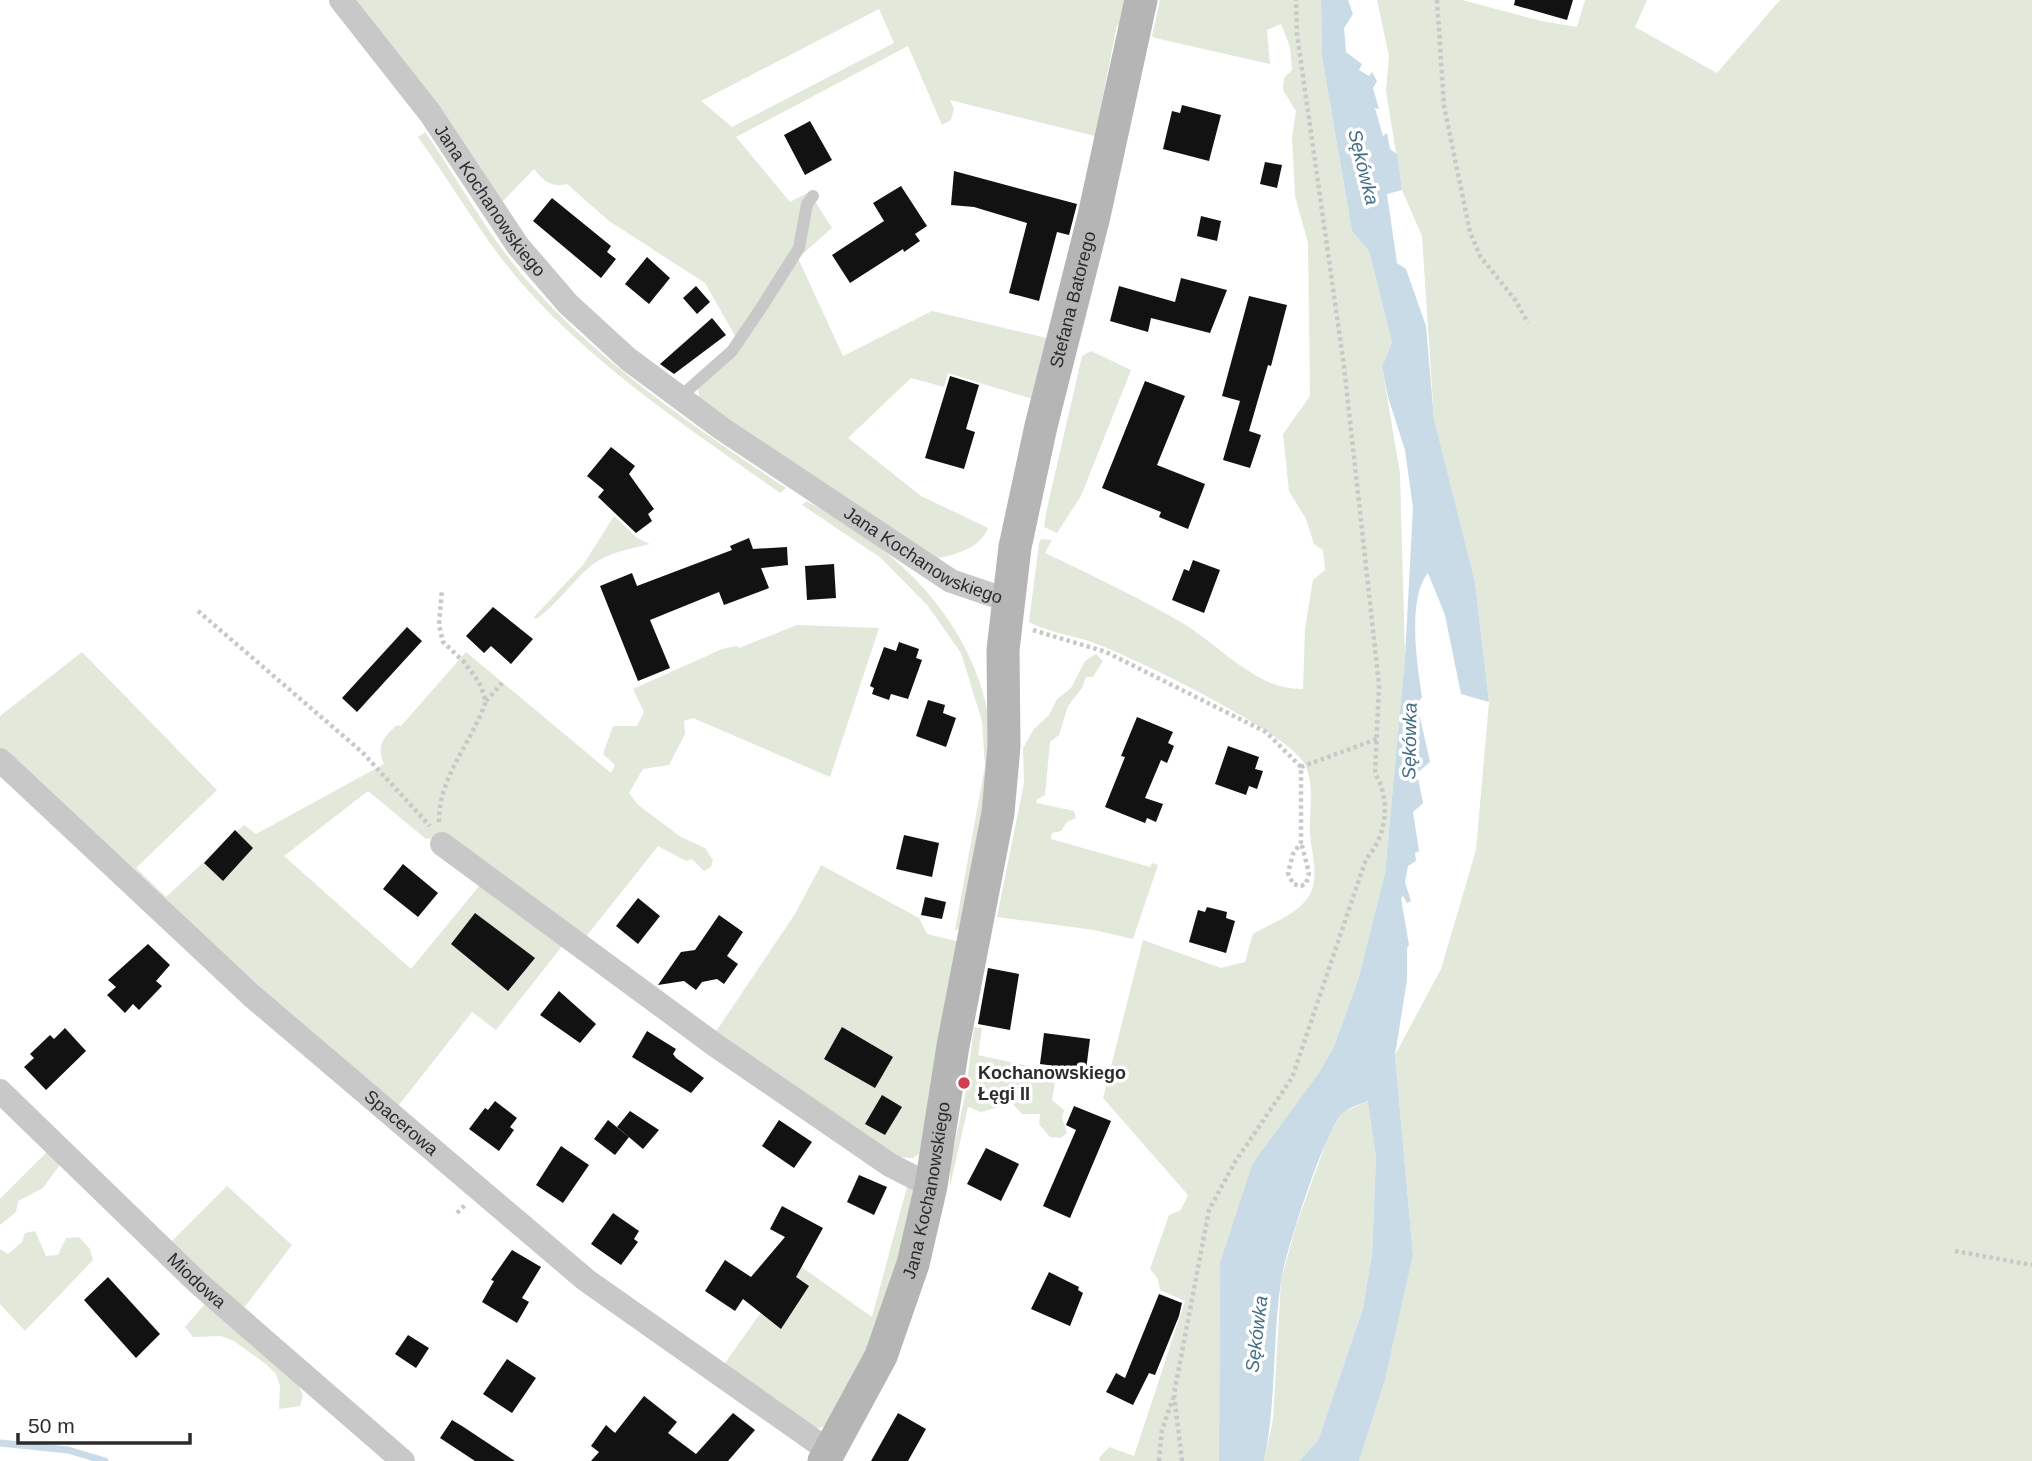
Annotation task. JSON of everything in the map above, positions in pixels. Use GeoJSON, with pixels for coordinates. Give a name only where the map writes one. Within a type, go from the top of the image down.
{"type":"FeatureCollection","features":[{"type":"Feature","properties":{"kind":"street","name":"Jana Kochanowskiego"},"geometry":{"type":"LineString","coordinates":[[341,0],[430,113],[518,246],[568,304],[628,359],[951,581],[1007,600],[998,813],[953,1046],[931,1186],[913,1264],[881,1356],[826,1456]]}},
{"type":"Feature","properties":{"kind":"street","name":"Stefana Batorego"},"geometry":{"type":"LineString","coordinates":[[1007,600],[1022,506],[1094,216],[1141,0]]}},
{"type":"Feature","properties":{"kind":"street","name":"Spacerowa"},"geometry":{"type":"LineString","coordinates":[[0,760],[252,996],[586,1280],[826,1456]]}},
{"type":"Feature","properties":{"kind":"street"},"geometry":{"type":"LineString","coordinates":[[442,844],[715,1045],[890,1165],[931,1186]]}},
{"type":"Feature","properties":{"kind":"street","name":"Miodowa"},"geometry":{"type":"LineString","coordinates":[[0,1090],[197,1282],[403,1461]]}},
{"type":"Feature","properties":{"kind":"lane"},"geometry":{"type":"LineString","coordinates":[[680,397],[732,351],[763,305],[799,248],[807,204],[813,196]]}},
{"type":"Feature","properties":{"kind":"path"},"geometry":{"type":"LineString","coordinates":[[1159,1461],[1162,1430],[1174,1394],[1209,1210],[1235,1162],[1292,1078],[1366,859],[1380,844],[1384,819],[1383,785],[1375,774],[1379,685],[1375,643],[1344,366],[1297,34],[1296,0]]}},
{"type":"Feature","properties":{"kind":"path"},"geometry":{"type":"LineString","coordinates":[[1437,0],[1444,106],[1470,232],[1480,256],[1516,301],[1528,323]]}},
{"type":"Feature","properties":{"kind":"path"},"geometry":{"type":"LineString","coordinates":[[442,589],[439,625],[443,642],[464,662],[479,682],[486,701]]}},
{"type":"Feature","properties":{"kind":"path"},"geometry":{"type":"LineString","coordinates":[[1007,600],[1033,629],[1106,652],[1266,732],[1301,767],[1301,842],[1309,873],[1306,884],[1301,886],[1293,884],[1288,873],[1293,854],[1301,842]]}},
{"type":"Feature","properties":{"kind":"path"},"geometry":{"type":"LineString","coordinates":[[198,611],[362,752],[424,817],[442,844]]}},
{"type":"Feature","properties":{"kind":"path"},"geometry":{"type":"LineString","coordinates":[[442,844],[438,805],[486,701],[502,683]]}},
{"type":"Feature","properties":{"kind":"path"},"geometry":{"type":"LineString","coordinates":[[1301,767],[1377,739]]}},
{"type":"Feature","properties":{"kind":"path"},"geometry":{"type":"LineString","coordinates":[[1955,1251],[2032,1265]]}},
{"type":"Feature","properties":{"kind":"path"},"geometry":{"type":"LineString","coordinates":[[1174,1394],[1182,1461]]}},
{"type":"Feature","properties":{"kind":"shaded area"},"geometry":{"type":"Polygon","coordinates":[[[353,0],[1127,0],[1122,24],[1117,25],[1095,136],[950,100],[954,109],[951,120],[942,125],[908,46],[736,137],[790,202],[809,192],[832,228],[798,258],[843,356],[932,311],[1055,340],[1032,399],[948,373],[944,387],[911,378],[848,438],[921,496],[988,528],[980,541],[953,554],[938,558],[699,399],[698,387],[739,343],[705,283],[609,221],[567,184],[548,182],[534,169],[501,203],[353,0]],[[879,9],[701,101],[732,127],[894,43],[879,9]]]}},
{"type":"Feature","properties":{"kind":"shaded area"},"geometry":{"type":"Polygon","coordinates":[[[1160,0],[1321,0],[1322,57],[1352,231],[1369,251],[1392,342],[1382,367],[1400,473],[1405,657],[1385,873],[1358,980],[1333,1049],[1220,1263],[1219,1461],[1100,1461],[1099,1458],[1109,1447],[1134,1456],[1185,1301],[1160,1290],[1158,1279],[1150,1269],[1169,1215],[1181,1210],[1188,1195],[1103,1098],[1143,940],[1221,968],[1245,962],[1253,934],[1299,908],[1311,891],[1314,881],[1310,781],[1305,765],[1293,751],[1240,715],[1171,678],[1089,641],[1029,622],[1039,543],[1041,539],[1052,540],[1045,553],[1179,621],[1253,674],[1286,688],[1303,689],[1305,629],[1313,580],[1325,570],[1323,550],[1314,544],[1306,519],[1289,491],[1283,434],[1310,396],[1308,243],[1295,196],[1292,137],[1296,111],[1283,90],[1284,78],[1292,70],[1290,47],[1281,24],[1267,30],[1270,64],[1155,38],[1152,36],[1160,0]]]}},
{"type":"Feature","properties":{"kind":"shaded area"},"geometry":{"type":"Polygon","coordinates":[[[1377,0],[1462,0],[1541,21],[1577,27],[1585,0],[1647,0],[1635,27],[1717,73],[1780,0],[2032,0],[2032,1461],[1359,1461],[1385,1380],[1413,1255],[1395,1055],[1441,969],[1476,850],[1489,702],[1475,582],[1434,419],[1422,236],[1402,190],[1386,91],[1389,56],[1377,0]]]}},
{"type":"Feature","properties":{"kind":"shaded area"},"geometry":{"type":"Polygon","coordinates":[[[425,132],[502,250],[560,315],[653,395],[786,488],[780,493],[679,421],[614,371],[552,315],[523,285],[482,231],[418,137],[425,132]]]}},
{"type":"Feature","properties":{"kind":"shaded area"},"geometry":{"type":"Polygon","coordinates":[[[1091,351],[1131,370],[1081,496],[1057,533],[1044,527],[1046,513],[1082,356],[1091,351]]]}},
{"type":"Feature","properties":{"kind":"shaded area"},"geometry":{"type":"Polygon","coordinates":[[[806,501],[844,522],[879,547],[911,575],[938,606],[961,641],[978,678],[989,719],[993,769],[959,929],[955,930],[985,766],[982,721],[961,653],[928,606],[881,558],[802,505],[806,501]]]}},
{"type":"Feature","properties":{"kind":"shaded area"},"geometry":{"type":"Polygon","coordinates":[[[614,516],[637,538],[650,544],[605,557],[592,565],[536,619],[534,617],[583,565],[614,516]]]}},
{"type":"Feature","properties":{"kind":"shaded area"},"geometry":{"type":"Polygon","coordinates":[[[797,625],[879,628],[830,777],[693,718],[684,721],[685,734],[669,765],[643,769],[629,793],[638,805],[681,837],[705,848],[713,860],[711,867],[704,871],[692,859],[686,861],[658,846],[581,943],[446,837],[426,839],[368,791],[284,856],[411,969],[480,885],[563,945],[496,1030],[472,1012],[395,1110],[0,750],[0,716],[82,652],[217,790],[136,868],[166,897],[244,825],[256,834],[384,764],[382,742],[397,725],[401,726],[466,652],[611,773],[615,765],[603,754],[613,726],[637,726],[644,712],[633,689],[722,649],[737,646],[739,648],[797,625]]]}},
{"type":"Feature","properties":{"kind":"shaded area"},"geometry":{"type":"Polygon","coordinates":[[[1096,654],[1103,661],[1093,677],[1086,677],[1082,688],[1068,706],[1059,735],[1050,742],[1045,795],[1036,800],[1037,803],[1074,811],[1076,818],[1067,822],[1061,831],[1052,833],[1051,839],[1150,867],[1152,863],[1158,865],[1133,939],[1094,930],[997,917],[1024,783],[1023,748],[1034,729],[1049,715],[1057,699],[1071,688],[1085,661],[1096,654]]]}},
{"type":"Feature","properties":{"kind":"shaded area"},"geometry":{"type":"Polygon","coordinates":[[[821,865],[919,918],[927,934],[960,942],[922,1152],[913,1158],[898,1157],[713,1036],[795,914],[821,865]]]}},
{"type":"Feature","properties":{"kind":"shaded area"},"geometry":{"type":"Polygon","coordinates":[[[974,1027],[982,1028],[978,1055],[1037,1068],[1039,1080],[1055,1083],[1052,1100],[1064,1110],[1062,1118],[1067,1133],[1061,1138],[1050,1137],[1039,1124],[1040,1114],[1022,1114],[1012,1103],[981,1112],[968,1107],[950,1186],[950,1166],[966,1090],[974,1027]]]}},
{"type":"Feature","properties":{"kind":"shaded area"},"geometry":{"type":"Polygon","coordinates":[[[1369,1101],[1376,1157],[1372,1254],[1363,1308],[1318,1441],[1299,1461],[1264,1461],[1273,1419],[1281,1280],[1296,1226],[1329,1134],[1343,1112],[1369,1101]]]}},
{"type":"Feature","properties":{"kind":"shaded area"},"geometry":{"type":"Polygon","coordinates":[[[54,1145],[61,1163],[43,1188],[18,1201],[16,1212],[0,1225],[0,1199],[54,1145]]]}},
{"type":"Feature","properties":{"kind":"shaded area"},"geometry":{"type":"Polygon","coordinates":[[[227,1186],[292,1245],[243,1309],[169,1244],[227,1186]]]}},
{"type":"Feature","properties":{"kind":"shaded area"},"geometry":{"type":"Polygon","coordinates":[[[907,1187],[914,1189],[902,1252],[880,1324],[827,1426],[814,1429],[723,1366],[796,1263],[872,1317],[907,1187]]]}},
{"type":"Feature","properties":{"kind":"shaded area"},"geometry":{"type":"Polygon","coordinates":[[[35,1231],[46,1256],[58,1255],[66,1238],[79,1237],[90,1249],[93,1260],[25,1331],[0,1304],[0,1249],[8,1254],[22,1242],[25,1233],[35,1231]]]}},
{"type":"Feature","properties":{"kind":"shaded area"},"geometry":{"type":"Polygon","coordinates":[[[209,1304],[299,1386],[303,1396],[300,1406],[279,1409],[280,1386],[276,1374],[234,1341],[221,1336],[193,1337],[185,1327],[204,1305],[209,1304]]]}},
{"type":"Feature","properties":{"kind":"water","name":"Sękówka"},"geometry":{"type":"Polygon","coordinates":[[[1321,0],[1348,0],[1353,14],[1344,28],[1346,52],[1362,64],[1359,70],[1369,76],[1372,72],[1377,81],[1373,88],[1379,109],[1375,108],[1383,136],[1387,133],[1390,149],[1397,154],[1402,190],[1387,194],[1397,263],[1406,269],[1426,326],[1434,419],[1475,582],[1489,702],[1461,694],[1445,615],[1428,573],[1418,599],[1415,633],[1422,697],[1417,704],[1430,762],[1417,773],[1423,803],[1413,812],[1419,851],[1415,853],[1416,861],[1408,866],[1405,882],[1411,901],[1407,903],[1403,896],[1401,898],[1409,945],[1407,980],[1395,1055],[1413,1255],[1385,1380],[1359,1461],[1299,1461],[1318,1441],[1363,1308],[1372,1254],[1376,1157],[1368,1101],[1344,1112],[1336,1122],[1317,1164],[1290,1245],[1278,1303],[1271,1415],[1264,1461],[1219,1461],[1220,1263],[1253,1163],[1319,1073],[1333,1049],[1358,980],[1385,873],[1405,657],[1413,508],[1405,450],[1388,397],[1382,367],[1392,342],[1369,251],[1352,231],[1322,57],[1321,0]]]}},
{"type":"Feature","properties":{"kind":"building"},"geometry":{"type":"Polygon","coordinates":[[[1515,0],[1573,0],[1567,20],[1514,5],[1515,0]]]}},
{"type":"Feature","properties":{"kind":"building"},"geometry":{"type":"Polygon","coordinates":[[[1182,105],[1221,115],[1209,161],[1163,149],[1172,111],[1180,113],[1182,105]]]}},
{"type":"Feature","properties":{"kind":"building"},"geometry":{"type":"Polygon","coordinates":[[[810,121],[832,160],[805,175],[784,135],[810,121]]]}},
{"type":"Feature","properties":{"kind":"building"},"geometry":{"type":"Polygon","coordinates":[[[1265,162],[1282,165],[1277,188],[1260,184],[1265,162]]]}},
{"type":"Feature","properties":{"kind":"building"},"geometry":{"type":"Polygon","coordinates":[[[954,171],[1077,204],[1069,235],[1057,232],[1039,301],[1009,293],[1027,223],[974,207],[951,205],[954,171]]]}},
{"type":"Feature","properties":{"kind":"building"},"geometry":{"type":"Polygon","coordinates":[[[901,186],[927,226],[915,234],[920,241],[850,283],[832,255],[884,221],[873,203],[901,186]]]}},
{"type":"Feature","properties":{"kind":"building"},"geometry":{"type":"Polygon","coordinates":[[[552,198],[611,246],[607,252],[616,259],[601,278],[533,221],[552,198]]]}},
{"type":"Feature","properties":{"kind":"building"},"geometry":{"type":"Polygon","coordinates":[[[1201,216],[1221,221],[1217,241],[1197,236],[1201,216]]]}},
{"type":"Feature","properties":{"kind":"building"},"geometry":{"type":"Polygon","coordinates":[[[647,257],[670,278],[649,304],[625,284],[647,257]]]}},
{"type":"Feature","properties":{"kind":"building"},"geometry":{"type":"Polygon","coordinates":[[[1181,278],[1227,290],[1210,333],[1151,318],[1148,332],[1110,321],[1119,286],[1175,302],[1181,278]]]}},
{"type":"Feature","properties":{"kind":"building"},"geometry":{"type":"Polygon","coordinates":[[[696,286],[710,302],[697,314],[683,298],[696,286]]]}},
{"type":"Feature","properties":{"kind":"building"},"geometry":{"type":"Polygon","coordinates":[[[1249,296],[1287,305],[1271,366],[1268,365],[1249,431],[1261,435],[1250,468],[1223,460],[1240,401],[1222,396],[1249,296]]]}},
{"type":"Feature","properties":{"kind":"building"},"geometry":{"type":"Polygon","coordinates":[[[712,318],[726,335],[674,374],[660,364],[712,318]]]}},
{"type":"Feature","properties":{"kind":"building"},"geometry":{"type":"Polygon","coordinates":[[[950,376],[979,385],[966,429],[975,432],[964,469],[925,458],[950,376]]]}},
{"type":"Feature","properties":{"kind":"building"},"geometry":{"type":"Polygon","coordinates":[[[1145,381],[1185,396],[1157,465],[1205,484],[1188,529],[1159,517],[1161,512],[1102,488],[1145,381]]]}},
{"type":"Feature","properties":{"kind":"building"},"geometry":{"type":"Polygon","coordinates":[[[611,447],[635,466],[629,474],[654,509],[648,514],[652,521],[636,533],[598,497],[604,490],[587,476],[611,447]]]}},
{"type":"Feature","properties":{"kind":"building"},"geometry":{"type":"Polygon","coordinates":[[[749,538],[753,549],[787,547],[788,565],[761,568],[769,588],[724,605],[719,592],[650,620],[670,668],[638,681],[600,586],[632,573],[637,586],[732,550],[730,546],[749,538]]]}},
{"type":"Feature","properties":{"kind":"building"},"geometry":{"type":"Polygon","coordinates":[[[1193,560],[1220,570],[1204,613],[1172,600],[1184,569],[1189,571],[1193,560]]]}},
{"type":"Feature","properties":{"kind":"building"},"geometry":{"type":"Polygon","coordinates":[[[834,564],[836,598],[807,600],[805,566],[834,564]]]}},
{"type":"Feature","properties":{"kind":"building"},"geometry":{"type":"Polygon","coordinates":[[[493,607],[533,639],[511,664],[491,646],[484,653],[466,636],[493,607]]]}},
{"type":"Feature","properties":{"kind":"building"},"geometry":{"type":"Polygon","coordinates":[[[407,627],[422,641],[357,712],[342,698],[407,627]]]}},
{"type":"Feature","properties":{"kind":"building"},"geometry":{"type":"Polygon","coordinates":[[[899,642],[919,649],[916,658],[922,660],[908,699],[891,694],[889,700],[872,694],[874,688],[870,686],[884,647],[896,651],[899,642]]]}},
{"type":"Feature","properties":{"kind":"building"},"geometry":{"type":"Polygon","coordinates":[[[928,700],[945,705],[943,713],[956,718],[946,747],[916,736],[928,700]]]}},
{"type":"Feature","properties":{"kind":"building"},"geometry":{"type":"Polygon","coordinates":[[[1137,717],[1173,732],[1168,743],[1174,746],[1167,763],[1161,760],[1145,798],[1163,804],[1156,822],[1147,818],[1145,823],[1105,807],[1137,717]]]}},
{"type":"Feature","properties":{"kind":"building"},"geometry":{"type":"Polygon","coordinates":[[[1228,746],[1259,757],[1255,769],[1263,771],[1257,789],[1249,786],[1246,795],[1215,784],[1228,746]]]}},
{"type":"Feature","properties":{"kind":"building"},"geometry":{"type":"Polygon","coordinates":[[[235,830],[253,848],[223,881],[204,863],[235,830]]]}},
{"type":"Feature","properties":{"kind":"building"},"geometry":{"type":"Polygon","coordinates":[[[904,835],[939,843],[932,877],[896,869],[904,835]]]}},
{"type":"Feature","properties":{"kind":"building"},"geometry":{"type":"Polygon","coordinates":[[[403,864],[438,893],[418,917],[383,889],[403,864]]]}},
{"type":"Feature","properties":{"kind":"building"},"geometry":{"type":"Polygon","coordinates":[[[925,897],[946,902],[942,919],[921,915],[925,897]]]}},
{"type":"Feature","properties":{"kind":"building"},"geometry":{"type":"Polygon","coordinates":[[[638,898],[660,916],[638,944],[616,926],[638,898]]]}},
{"type":"Feature","properties":{"kind":"building"},"geometry":{"type":"Polygon","coordinates":[[[1207,907],[1227,912],[1226,918],[1235,921],[1226,953],[1189,942],[1198,910],[1205,912],[1207,907]]]}},
{"type":"Feature","properties":{"kind":"building"},"geometry":{"type":"Polygon","coordinates":[[[475,913],[535,958],[508,991],[451,944],[475,913]]]}},
{"type":"Feature","properties":{"kind":"building"},"geometry":{"type":"Polygon","coordinates":[[[719,915],[743,932],[727,956],[738,964],[724,984],[717,979],[702,982],[696,990],[684,981],[658,985],[681,952],[695,950],[719,915]]]}},
{"type":"Feature","properties":{"kind":"building"},"geometry":{"type":"Polygon","coordinates":[[[148,944],[170,965],[156,981],[162,986],[139,1010],[133,1004],[125,1013],[107,995],[116,987],[108,980],[148,944]]]}},
{"type":"Feature","properties":{"kind":"building"},"geometry":{"type":"Polygon","coordinates":[[[988,968],[1019,974],[1010,1030],[978,1024],[988,968]]]}},
{"type":"Feature","properties":{"kind":"building"},"geometry":{"type":"Polygon","coordinates":[[[559,991],[596,1024],[580,1043],[540,1015],[559,991]]]}},
{"type":"Feature","properties":{"kind":"building"},"geometry":{"type":"Polygon","coordinates":[[[842,1027],[893,1057],[875,1088],[824,1059],[842,1027]]]}},
{"type":"Feature","properties":{"kind":"building"},"geometry":{"type":"Polygon","coordinates":[[[65,1028],[86,1051],[46,1090],[24,1067],[34,1058],[30,1054],[50,1035],[54,1039],[65,1028]]]}},
{"type":"Feature","properties":{"kind":"building"},"geometry":{"type":"Polygon","coordinates":[[[647,1031],[676,1049],[673,1054],[676,1058],[704,1078],[691,1093],[632,1057],[647,1031]]]}},
{"type":"Feature","properties":{"kind":"building"},"geometry":{"type":"Polygon","coordinates":[[[1044,1033],[1090,1039],[1086,1070],[1040,1064],[1044,1033]]]}},
{"type":"Feature","properties":{"kind":"building"},"geometry":{"type":"Polygon","coordinates":[[[882,1095],[902,1107],[885,1135],[865,1124],[882,1095]]]}},
{"type":"Feature","properties":{"kind":"building"},"geometry":{"type":"Polygon","coordinates":[[[495,1101],[517,1118],[510,1127],[514,1130],[499,1151],[469,1129],[485,1108],[488,1110],[495,1101]]]}},
{"type":"Feature","properties":{"kind":"building"},"geometry":{"type":"Polygon","coordinates":[[[1074,1106],[1111,1121],[1070,1218],[1043,1206],[1076,1130],[1066,1125],[1074,1106]]]}},
{"type":"Feature","properties":{"kind":"building"},"geometry":{"type":"Polygon","coordinates":[[[630,1111],[659,1130],[643,1149],[617,1127],[630,1111]]]}},
{"type":"Feature","properties":{"kind":"building"},"geometry":{"type":"Polygon","coordinates":[[[608,1120],[629,1137],[615,1155],[594,1139],[608,1120]]]}},
{"type":"Feature","properties":{"kind":"building"},"geometry":{"type":"Polygon","coordinates":[[[779,1120],[812,1142],[794,1168],[762,1146],[779,1120]]]}},
{"type":"Feature","properties":{"kind":"building"},"geometry":{"type":"Polygon","coordinates":[[[561,1146],[589,1165],[563,1203],[536,1185],[561,1146]]]}},
{"type":"Feature","properties":{"kind":"building"},"geometry":{"type":"Polygon","coordinates":[[[986,1148],[1019,1164],[1001,1201],[967,1184],[986,1148]]]}},
{"type":"Feature","properties":{"kind":"building"},"geometry":{"type":"Polygon","coordinates":[[[859,1175],[887,1187],[874,1215],[847,1202],[859,1175]]]}},
{"type":"Feature","properties":{"kind":"building"},"geometry":{"type":"Polygon","coordinates":[[[782,1206],[823,1228],[796,1277],[809,1286],[781,1329],[743,1299],[735,1311],[705,1291],[725,1260],[751,1277],[785,1237],[770,1229],[782,1206]]]}},
{"type":"Feature","properties":{"kind":"building"},"geometry":{"type":"Polygon","coordinates":[[[613,1213],[639,1231],[634,1239],[638,1242],[621,1265],[591,1244],[613,1213]]]}},
{"type":"Feature","properties":{"kind":"building"},"geometry":{"type":"Polygon","coordinates":[[[512,1250],[541,1267],[522,1298],[529,1302],[517,1323],[482,1302],[494,1281],[491,1280],[512,1250]]]}},
{"type":"Feature","properties":{"kind":"building"},"geometry":{"type":"Polygon","coordinates":[[[1049,1272],[1079,1287],[1078,1290],[1083,1293],[1070,1326],[1031,1309],[1049,1272]]]}},
{"type":"Feature","properties":{"kind":"building"},"geometry":{"type":"Polygon","coordinates":[[[108,1277],[160,1334],[136,1358],[84,1300],[108,1277]]]}},
{"type":"Feature","properties":{"kind":"building"},"geometry":{"type":"Polygon","coordinates":[[[1159,1294],[1182,1303],[1179,1316],[1155,1375],[1149,1373],[1133,1405],[1106,1392],[1116,1373],[1125,1378],[1159,1294]]]}},
{"type":"Feature","properties":{"kind":"building"},"geometry":{"type":"Polygon","coordinates":[[[408,1335],[429,1348],[416,1368],[395,1354],[408,1335]]]}},
{"type":"Feature","properties":{"kind":"building"},"geometry":{"type":"Polygon","coordinates":[[[507,1359],[536,1378],[512,1413],[483,1394],[507,1359]]]}},
{"type":"Feature","properties":{"kind":"building"},"geometry":{"type":"Polygon","coordinates":[[[644,1396],[677,1422],[668,1433],[696,1454],[733,1413],[755,1430],[728,1461],[591,1461],[599,1452],[591,1446],[606,1425],[615,1433],[644,1396]]]}},
{"type":"Feature","properties":{"kind":"building"},"geometry":{"type":"Polygon","coordinates":[[[898,1413],[926,1429],[908,1461],[871,1461],[898,1413]]]}},
{"type":"Feature","properties":{"kind":"building"},"geometry":{"type":"Polygon","coordinates":[[[452,1420],[515,1461],[475,1461],[440,1438],[452,1420]]]}},
{"type":"Feature","properties":{"kind":"waterway"},"geometry":{"type":"LineString","coordinates":[[0,1443],[68,1450],[105,1461]]}},
{"type":"Feature","properties":{"kind":"place","name":"Kochanowskiego Łęgi II"},"geometry":{"type":"Point","coordinates":[964,1083]}}]}
